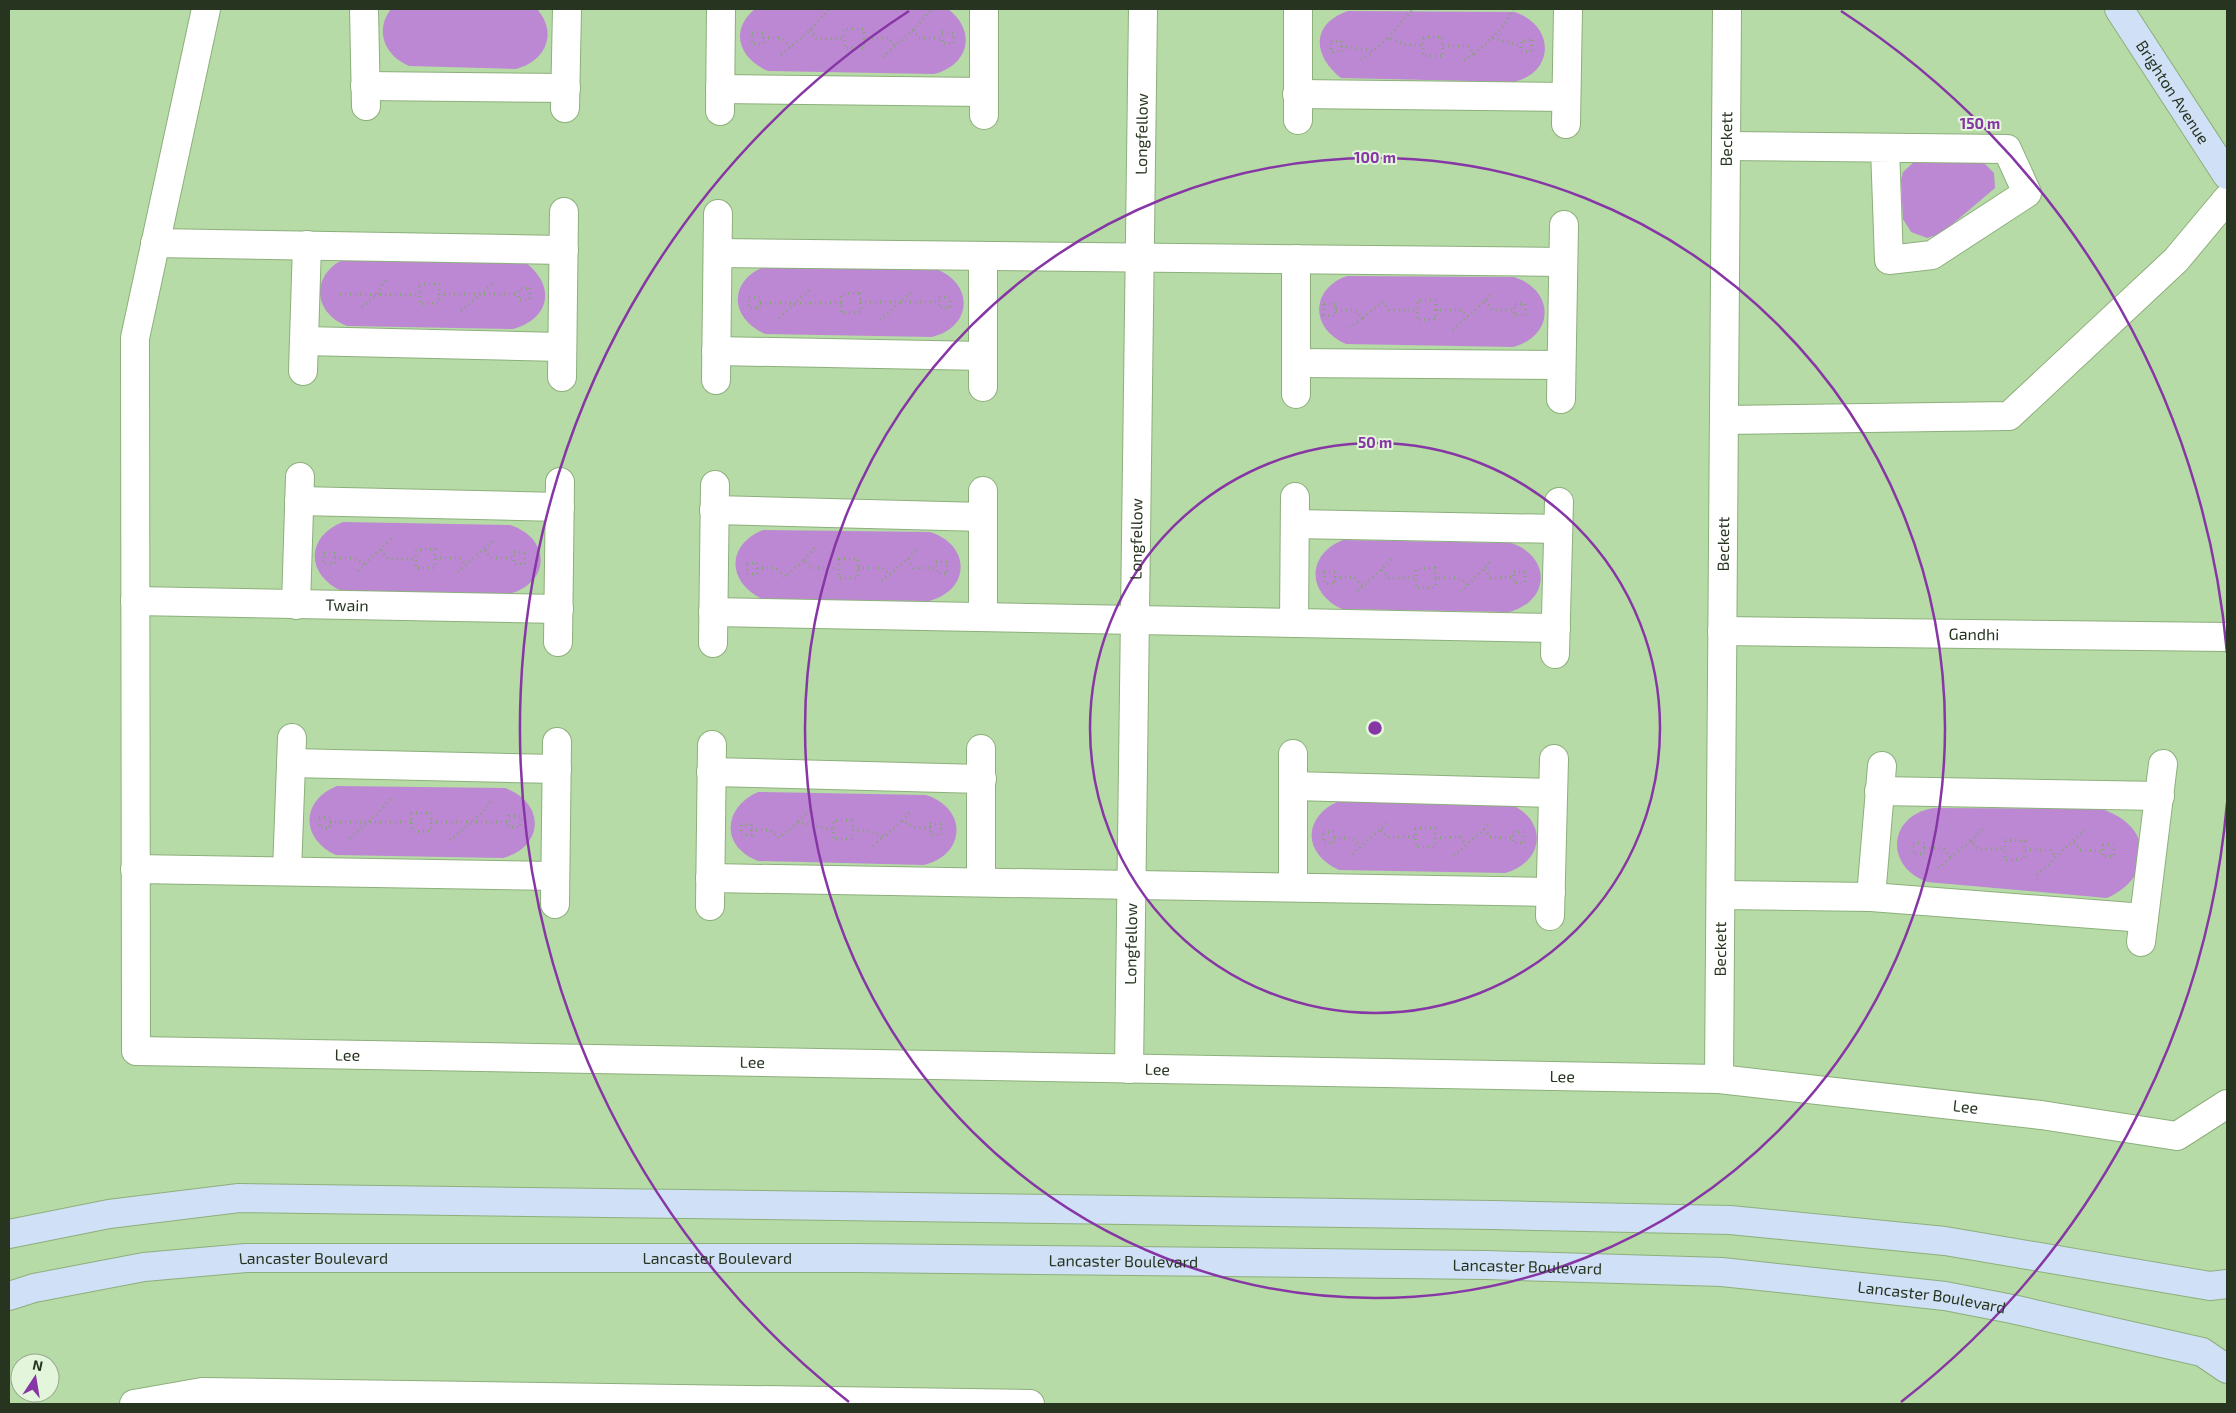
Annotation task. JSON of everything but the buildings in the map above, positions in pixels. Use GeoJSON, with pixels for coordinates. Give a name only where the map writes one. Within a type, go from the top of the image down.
{"type":"FeatureCollection","features":[{"type":"Feature","properties":{"kind":"main road","name":"Brighton Avenue"},"geometry":{"type":"LineString","coordinates":[[2119,9],[2227,175]]}},
{"type":"Feature","properties":{"kind":"main road"},"geometry":{"type":"LineString","coordinates":[[9,1234],[109,1214],[239,1198],[1512,1215],[1730,1220],[1867,1233],[1945,1241],[2210,1286],[2227,1284]]}},
{"type":"Feature","properties":{"kind":"main road","name":"Lancaster Boulevard"},"geometry":{"type":"LineString","coordinates":[[9,1296],[34,1288],[144,1267],[246,1258],[897,1259],[1486,1265],[1722,1272],[1945,1296],[2202,1352],[2227,1369]]}},
{"type":"Feature","properties":{"kind":"street"},"geometry":{"type":"LineString","coordinates":[[206,9],[135,338],[136,869],[555,876]]}},
{"type":"Feature","properties":{"kind":"street"},"geometry":{"type":"LineString","coordinates":[[364,9],[365,96],[566,98],[567,9]]}},
{"type":"Feature","properties":{"kind":"street"},"geometry":{"type":"LineString","coordinates":[[721,9],[727,96],[848,90],[984,103],[984,9]]}},
{"type":"Feature","properties":{"kind":"street","name":"Longfellow"},"geometry":{"type":"LineString","coordinates":[[1129,1069],[1143,9]]}},
{"type":"Feature","properties":{"kind":"street"},"geometry":{"type":"LineString","coordinates":[[1298,9],[1298,107],[1566,97]]}},
{"type":"Feature","properties":{"kind":"street"},"geometry":{"type":"LineString","coordinates":[[1566,124],[1568,9]]}},
{"type":"Feature","properties":{"kind":"street","name":"Beckett"},"geometry":{"type":"LineString","coordinates":[[1720,1079],[1727,9]]}},
{"type":"Feature","properties":{"kind":"street"},"geometry":{"type":"LineString","coordinates":[[1726,146],[2007,148],[2027,193],[1932,255],[1889,260],[1885,148]]}},
{"type":"Feature","properties":{"kind":"street"},"geometry":{"type":"LineString","coordinates":[[1724,420],[2009,416],[2176,260],[2227,199]]}},
{"type":"Feature","properties":{"kind":"street"},"geometry":{"type":"LineString","coordinates":[[562,377],[564,212]]}},
{"type":"Feature","properties":{"kind":"street"},"geometry":{"type":"LineString","coordinates":[[716,380],[718,214]]}},
{"type":"Feature","properties":{"kind":"street"},"geometry":{"type":"LineString","coordinates":[[1560,399],[1564,225]]}},
{"type":"Feature","properties":{"kind":"street"},"geometry":{"type":"LineString","coordinates":[[156,243],[564,250]]}},
{"type":"Feature","properties":{"kind":"street"},"geometry":{"type":"LineString","coordinates":[[303,371],[317,341],[307,245]]}},
{"type":"Feature","properties":{"kind":"street"},"geometry":{"type":"LineString","coordinates":[[718,253],[1563,262]]}},
{"type":"Feature","properties":{"kind":"street"},"geometry":{"type":"LineString","coordinates":[[983,256],[983,387]]}},
{"type":"Feature","properties":{"kind":"street"},"geometry":{"type":"LineString","coordinates":[[1296,259],[1296,394]]}},
{"type":"Feature","properties":{"kind":"street"},"geometry":{"type":"LineString","coordinates":[[317,341],[562,347]]}},
{"type":"Feature","properties":{"kind":"street"},"geometry":{"type":"LineString","coordinates":[[716,351],[983,356]]}},
{"type":"Feature","properties":{"kind":"street"},"geometry":{"type":"LineString","coordinates":[[1296,363],[1562,365]]}},
{"type":"Feature","properties":{"kind":"street"},"geometry":{"type":"LineString","coordinates":[[296,605],[299,489],[425,504],[525,506],[560,494],[558,642]]}},
{"type":"Feature","properties":{"kind":"street"},"geometry":{"type":"LineString","coordinates":[[1294,623],[1295,497]]}},
{"type":"Feature","properties":{"kind":"street"},"geometry":{"type":"LineString","coordinates":[[713,643],[715,498],[943,515],[983,504],[983,617]]}},
{"type":"Feature","properties":{"kind":"street"},"geometry":{"type":"LineString","coordinates":[[714,612],[1432,625],[1556,641],[1559,502]]}},
{"type":"Feature","properties":{"kind":"street"},"geometry":{"type":"LineString","coordinates":[[1295,524],[1558,529]]}},
{"type":"Feature","properties":{"kind":"street","name":"Twain"},"geometry":{"type":"LineString","coordinates":[[135,601],[559,609]]}},
{"type":"Feature","properties":{"kind":"street","name":"Gandhi"},"geometry":{"type":"LineString","coordinates":[[1722,631],[2227,637]]}},
{"type":"Feature","properties":{"kind":"street"},"geometry":{"type":"LineString","coordinates":[[555,904],[557,742]]}},
{"type":"Feature","properties":{"kind":"street"},"geometry":{"type":"LineString","coordinates":[[710,906],[712,745]]}},
{"type":"Feature","properties":{"kind":"street"},"geometry":{"type":"LineString","coordinates":[[981,749],[981,882]]}},
{"type":"Feature","properties":{"kind":"street"},"geometry":{"type":"LineString","coordinates":[[287,871],[291,750],[417,765],[557,769]]}},
{"type":"Feature","properties":{"kind":"street"},"geometry":{"type":"LineString","coordinates":[[1293,754],[1293,888]]}},
{"type":"Feature","properties":{"kind":"street"},"geometry":{"type":"LineString","coordinates":[[710,878],[1425,890],[1551,904],[1554,759]]}},
{"type":"Feature","properties":{"kind":"street"},"geometry":{"type":"LineString","coordinates":[[1721,895],[1871,897],[2006,908],[2143,930],[2163,764]]}},
{"type":"Feature","properties":{"kind":"street"},"geometry":{"type":"LineString","coordinates":[[712,772],[982,779]]}},
{"type":"Feature","properties":{"kind":"street"},"geometry":{"type":"LineString","coordinates":[[1871,897],[1880,778],[2118,796],[2160,796]]}},
{"type":"Feature","properties":{"kind":"street"},"geometry":{"type":"LineString","coordinates":[[1294,786],[1553,793]]}},
{"type":"Feature","properties":{"kind":"street","name":"Lee"},"geometry":{"type":"LineString","coordinates":[[136,869],[136,1051],[1720,1079],[2040,1115],[2177,1136],[2227,1104]]}},
{"type":"Feature","properties":{"kind":"street"},"geometry":{"type":"LineString","coordinates":[[134,1404],[202,1398],[1030,1404]]}},
{"type":"Feature","properties":{"kind":"path"},"geometry":{"type":"LineString","coordinates":[[727,96],[810,30],[829,9]]}},
{"type":"Feature","properties":{"kind":"path"},"geometry":{"type":"LineString","coordinates":[[848,90],[913,30],[932,9]]}},
{"type":"Feature","properties":{"kind":"path"},"geometry":{"type":"LineString","coordinates":[[1342,46],[1373,51],[1388,38],[1413,9]]}},
{"type":"Feature","properties":{"kind":"path"},"geometry":{"type":"LineString","coordinates":[[1443,46],[1468,46],[1474,54],[1504,25],[1513,9]]}},
{"type":"Feature","properties":{"kind":"path"},"geometry":{"type":"LineString","coordinates":[[844,29],[864,29],[864,38],[864,48],[845,48],[844,29]]}},
{"type":"Feature","properties":{"kind":"path"},"geometry":{"type":"LineString","coordinates":[[810,30],[816,38],[844,38]]}},
{"type":"Feature","properties":{"kind":"path"},"geometry":{"type":"LineString","coordinates":[[913,30],[919,38],[942,38]]}},
{"type":"Feature","properties":{"kind":"path"},"geometry":{"type":"LineString","coordinates":[[752,33],[763,33],[763,38],[763,44],[752,44],[752,33]]}},
{"type":"Feature","properties":{"kind":"path"},"geometry":{"type":"LineString","coordinates":[[1423,37],[1442,37],[1443,46],[1442,56],[1423,56],[1423,37]]}},
{"type":"Feature","properties":{"kind":"path"},"geometry":{"type":"LineString","coordinates":[[763,38],[781,38],[790,46]]}},
{"type":"Feature","properties":{"kind":"path"},"geometry":{"type":"LineString","coordinates":[[864,38],[889,38],[895,46]]}},
{"type":"Feature","properties":{"kind":"path"},"geometry":{"type":"LineString","coordinates":[[1388,38],[1405,44],[1423,46]]}},
{"type":"Feature","properties":{"kind":"path"},"geometry":{"type":"LineString","coordinates":[[1492,38],[1521,46]]}},
{"type":"Feature","properties":{"kind":"path"},"geometry":{"type":"LineString","coordinates":[[1341,40],[1342,46],[1342,52],[1331,52],[1331,41],[1341,40]]}},
{"type":"Feature","properties":{"kind":"path"},"geometry":{"type":"LineString","coordinates":[[1532,40],[1531,51],[1521,52],[1521,46],[1521,41],[1532,40]]}},
{"type":"Feature","properties":{"kind":"path"},"geometry":{"type":"LineString","coordinates":[[317,341],[345,322],[377,294],[386,279],[425,248]]}},
{"type":"Feature","properties":{"kind":"path"},"geometry":{"type":"LineString","coordinates":[[432,344],[444,325],[490,286],[521,249]]}},
{"type":"Feature","properties":{"kind":"path"},"geometry":{"type":"LineString","coordinates":[[752,352],[763,332],[806,295],[841,254]]}},
{"type":"Feature","properties":{"kind":"path"},"geometry":{"type":"LineString","coordinates":[[847,354],[862,336],[948,255]]}},
{"type":"Feature","properties":{"kind":"path"},"geometry":{"type":"LineString","coordinates":[[1418,364],[1485,301],[1521,261]]}},
{"type":"Feature","properties":{"kind":"path"},"geometry":{"type":"LineString","coordinates":[[419,284],[439,284],[439,294],[439,303],[420,304],[419,284]]}},
{"type":"Feature","properties":{"kind":"path"},"geometry":{"type":"LineString","coordinates":[[519,288],[530,288],[530,299],[519,300],[519,294],[519,288]]}},
{"type":"Feature","properties":{"kind":"path"},"geometry":{"type":"LineString","coordinates":[[340,294],[420,295]]}},
{"type":"Feature","properties":{"kind":"path"},"geometry":{"type":"LineString","coordinates":[[439,294],[519,294]]}},
{"type":"Feature","properties":{"kind":"path"},"geometry":{"type":"LineString","coordinates":[[841,294],[860,294],[860,302],[861,312],[841,313],[841,294]]}},
{"type":"Feature","properties":{"kind":"path"},"geometry":{"type":"LineString","coordinates":[[760,297],[760,303],[760,308],[749,308],[749,298],[760,297]]}},
{"type":"Feature","properties":{"kind":"path"},"geometry":{"type":"LineString","coordinates":[[939,297],[950,297],[950,308],[939,308],[939,302],[939,297]]}},
{"type":"Feature","properties":{"kind":"path"},"geometry":{"type":"LineString","coordinates":[[1436,300],[1436,310],[1436,319],[1417,320],[1417,301],[1436,300]]}},
{"type":"Feature","properties":{"kind":"path"},"geometry":{"type":"LineString","coordinates":[[1485,301],[1492,310],[1515,310]]}},
{"type":"Feature","properties":{"kind":"path"},"geometry":{"type":"LineString","coordinates":[[860,302],[939,302]]}},
{"type":"Feature","properties":{"kind":"path"},"geometry":{"type":"LineString","coordinates":[[1336,310],[1354,310],[1363,318],[1382,302],[1389,310],[1417,310]]}},
{"type":"Feature","properties":{"kind":"path"},"geometry":{"type":"LineString","coordinates":[[760,303],[841,303]]}},
{"type":"Feature","properties":{"kind":"path"},"geometry":{"type":"LineString","coordinates":[[1515,304],[1526,304],[1526,315],[1514,315],[1515,310],[1515,304]]}},
{"type":"Feature","properties":{"kind":"path"},"geometry":{"type":"LineString","coordinates":[[1436,310],[1461,310],[1468,317]]}},
{"type":"Feature","properties":{"kind":"path"},"geometry":{"type":"LineString","coordinates":[[325,605],[425,504]]}},
{"type":"Feature","properties":{"kind":"path"},"geometry":{"type":"LineString","coordinates":[[424,607],[485,550],[525,506]]}},
{"type":"Feature","properties":{"kind":"path"},"geometry":{"type":"LineString","coordinates":[[854,614],[876,586],[908,560],[943,515]]}},
{"type":"Feature","properties":{"kind":"path"},"geometry":{"type":"LineString","coordinates":[[1326,623],[1424,527]]}},
{"type":"Feature","properties":{"kind":"path"},"geometry":{"type":"LineString","coordinates":[[1432,625],[1485,569],[1515,529]]}},
{"type":"Feature","properties":{"kind":"path"},"geometry":{"type":"LineString","coordinates":[[435,549],[435,558],[435,568],[416,568],[416,550],[435,549]]}},
{"type":"Feature","properties":{"kind":"path"},"geometry":{"type":"LineString","coordinates":[[381,550],[388,558],[416,559]]}},
{"type":"Feature","properties":{"kind":"path"},"geometry":{"type":"LineString","coordinates":[[485,550],[490,558],[514,558]]}},
{"type":"Feature","properties":{"kind":"path"},"geometry":{"type":"LineString","coordinates":[[514,552],[524,553],[525,564],[514,564],[514,558],[514,552]]}},
{"type":"Feature","properties":{"kind":"path"},"geometry":{"type":"LineString","coordinates":[[335,558],[353,558],[365,564]]}},
{"type":"Feature","properties":{"kind":"path"},"geometry":{"type":"LineString","coordinates":[[435,558],[460,558],[466,566]]}},
{"type":"Feature","properties":{"kind":"path"},"geometry":{"type":"LineString","coordinates":[[858,558],[858,568],[858,578],[839,578],[838,559],[858,558]]}},
{"type":"Feature","properties":{"kind":"path"},"geometry":{"type":"LineString","coordinates":[[757,568],[776,568],[785,576],[804,560],[811,568],[838,568]]}},
{"type":"Feature","properties":{"kind":"path"},"geometry":{"type":"LineString","coordinates":[[908,560],[913,568],[936,568]]}},
{"type":"Feature","properties":{"kind":"path"},"geometry":{"type":"LineString","coordinates":[[747,562],[757,563],[757,568],[757,574],[747,574],[747,562]]}},
{"type":"Feature","properties":{"kind":"path"},"geometry":{"type":"LineString","coordinates":[[936,562],[947,562],[947,574],[937,573],[936,568],[936,562]]}},
{"type":"Feature","properties":{"kind":"path"},"geometry":{"type":"LineString","coordinates":[[858,568],[883,568],[889,575]]}},
{"type":"Feature","properties":{"kind":"path"},"geometry":{"type":"LineString","coordinates":[[1435,568],[1436,578],[1436,587],[1416,588],[1416,569],[1435,568]]}},
{"type":"Feature","properties":{"kind":"path"},"geometry":{"type":"LineString","coordinates":[[1485,569],[1491,578],[1514,577]]}},
{"type":"Feature","properties":{"kind":"path"},"geometry":{"type":"LineString","coordinates":[[1382,570],[1389,578],[1416,578]]}},
{"type":"Feature","properties":{"kind":"path"},"geometry":{"type":"LineString","coordinates":[[1514,572],[1525,572],[1525,583],[1514,583],[1514,577],[1514,572]]}},
{"type":"Feature","properties":{"kind":"path"},"geometry":{"type":"LineString","coordinates":[[1335,578],[1354,578],[1362,586]]}},
{"type":"Feature","properties":{"kind":"path"},"geometry":{"type":"LineString","coordinates":[[1436,578],[1461,578],[1467,586]]}},
{"type":"Feature","properties":{"kind":"path"},"geometry":{"type":"LineString","coordinates":[[320,872],[333,852],[377,814],[417,765]]}},
{"type":"Feature","properties":{"kind":"path"},"geometry":{"type":"LineString","coordinates":[[418,873],[436,852],[481,814],[518,768]]}},
{"type":"Feature","properties":{"kind":"path"},"geometry":{"type":"LineString","coordinates":[[1325,888],[1345,860],[1381,830],[1418,790]]}},
{"type":"Feature","properties":{"kind":"path"},"geometry":{"type":"LineString","coordinates":[[1425,890],[1451,858],[1484,829],[1516,792]]}},
{"type":"Feature","properties":{"kind":"path"},"geometry":{"type":"LineString","coordinates":[[2006,908],[2118,796]]}},
{"type":"Feature","properties":{"kind":"path"},"geometry":{"type":"LineString","coordinates":[[431,812],[431,822],[431,831],[412,832],[411,813],[431,812]]}},
{"type":"Feature","properties":{"kind":"path"},"geometry":{"type":"LineString","coordinates":[[509,816],[521,816],[520,827],[509,827],[509,822],[509,816]]}},
{"type":"Feature","properties":{"kind":"path"},"geometry":{"type":"LineString","coordinates":[[852,820],[853,829],[852,839],[833,839],[832,821],[852,820]]}},
{"type":"Feature","properties":{"kind":"path"},"geometry":{"type":"LineString","coordinates":[[853,829],[875,833],[884,837],[902,821],[916,827],[931,829]]}},
{"type":"Feature","properties":{"kind":"path"},"geometry":{"type":"LineString","coordinates":[[330,822],[412,822]]}},
{"type":"Feature","properties":{"kind":"path"},"geometry":{"type":"LineString","coordinates":[[431,822],[509,822]]}},
{"type":"Feature","properties":{"kind":"path"},"geometry":{"type":"LineString","coordinates":[[751,830],[770,830],[779,838],[798,822],[833,830]]}},
{"type":"Feature","properties":{"kind":"path"},"geometry":{"type":"LineString","coordinates":[[930,824],[941,824],[941,835],[931,835],[931,829],[930,824]]}},
{"type":"Feature","properties":{"kind":"path"},"geometry":{"type":"LineString","coordinates":[[1415,828],[1435,828],[1435,838],[1435,848],[1416,847],[1415,828]]}},
{"type":"Feature","properties":{"kind":"path"},"geometry":{"type":"LineString","coordinates":[[1484,829],[1490,837],[1513,838]]}},
{"type":"Feature","properties":{"kind":"path"},"geometry":{"type":"LineString","coordinates":[[1381,830],[1388,837],[1415,837]]}},
{"type":"Feature","properties":{"kind":"path"},"geometry":{"type":"LineString","coordinates":[[1435,838],[1460,837],[1466,845]]}},
{"type":"Feature","properties":{"kind":"path"},"geometry":{"type":"LineString","coordinates":[[1334,838],[1352,838],[1361,846]]}},
{"type":"Feature","properties":{"kind":"path"},"geometry":{"type":"LineString","coordinates":[[2005,840],[2025,841],[2025,850],[2024,859],[2005,860],[2005,840]]}},
{"type":"Feature","properties":{"kind":"path"},"geometry":{"type":"LineString","coordinates":[[1924,848],[1943,848],[1951,857],[1971,841],[1978,849],[2005,849]]}},
{"type":"Feature","properties":{"kind":"path"},"geometry":{"type":"LineString","coordinates":[[2074,842],[2080,850],[2103,851]]}},
{"type":"Feature","properties":{"kind":"path"},"geometry":{"type":"LineString","coordinates":[[1913,843],[1924,843],[1924,848],[1924,854],[1913,854],[1913,843]]}},
{"type":"Feature","properties":{"kind":"path"},"geometry":{"type":"LineString","coordinates":[[2103,845],[2114,845],[2114,856],[2103,857],[2103,851],[2103,845]]}},
{"type":"Feature","properties":{"kind":"path"},"geometry":{"type":"LineString","coordinates":[[2025,850],[2050,850],[2056,858]]}},
{"type":"Feature","properties":{"kind":"shaded area"},"geometry":{"type":"Polygon","coordinates":[[[391,9],[537,9],[547,27],[546,45],[535,60],[516,69],[409,66],[394,56],[385,42],[383,26],[391,9]]]}},
{"type":"Feature","properties":{"kind":"shaded area"},"geometry":{"type":"Polygon","coordinates":[[[755,9],[948,9],[963,27],[966,37],[965,46],[955,63],[946,70],[934,74],[768,71],[750,59],[744,52],[741,43],[742,26],[755,9]]]}},
{"type":"Feature","properties":{"kind":"shaded area"},"geometry":{"type":"Polygon","coordinates":[[[1348,11],[1515,12],[1528,19],[1537,27],[1543,38],[1545,48],[1543,59],[1537,69],[1527,77],[1514,82],[1341,78],[1325,60],[1321,51],[1320,41],[1322,32],[1327,24],[1348,11]]]}},
{"type":"Feature","properties":{"kind":"shaded area"},"geometry":{"type":"Polygon","coordinates":[[[1976,160],[1984,163],[1994,173],[1995,188],[1942,233],[1927,238],[1911,232],[1903,219],[1901,180],[1903,172],[1914,162],[1976,160]]]}},
{"type":"Feature","properties":{"kind":"shaded area"},"geometry":{"type":"Polygon","coordinates":[[[347,258],[526,263],[536,272],[542,282],[545,291],[545,301],[535,318],[513,329],[347,326],[335,320],[327,311],[322,302],[320,292],[322,282],[327,273],[335,264],[347,258]]]}},
{"type":"Feature","properties":{"kind":"shaded area"},"geometry":{"type":"Polygon","coordinates":[[[766,266],[933,268],[946,274],[956,283],[962,293],[964,304],[962,314],[956,324],[946,332],[932,337],[765,334],[753,327],[745,319],[739,309],[738,299],[739,289],[745,280],[754,272],[766,266]]]}},
{"type":"Feature","properties":{"kind":"shaded area"},"geometry":{"type":"Polygon","coordinates":[[[1347,276],[1514,277],[1527,283],[1537,292],[1543,302],[1545,313],[1543,323],[1537,333],[1527,341],[1513,347],[1346,344],[1334,337],[1326,329],[1319,309],[1321,299],[1326,290],[1335,282],[1347,276]]]}},
{"type":"Feature","properties":{"kind":"shaded area"},"geometry":{"type":"Polygon","coordinates":[[[343,522],[510,525],[523,531],[533,540],[539,550],[541,560],[539,571],[533,580],[523,588],[509,594],[342,591],[330,584],[322,576],[316,566],[315,556],[316,546],[322,537],[343,522]]]}},
{"type":"Feature","properties":{"kind":"shaded area"},"geometry":{"type":"Polygon","coordinates":[[[763,530],[930,532],[943,538],[953,547],[959,557],[961,567],[959,578],[953,587],[943,595],[929,601],[762,599],[750,592],[742,583],[737,574],[736,564],[737,554],[742,545],[763,530]]]}},
{"type":"Feature","properties":{"kind":"shaded area"},"geometry":{"type":"Polygon","coordinates":[[[1343,540],[1511,543],[1524,549],[1533,558],[1539,568],[1541,578],[1539,589],[1533,598],[1523,606],[1509,612],[1342,609],[1330,602],[1322,594],[1315,574],[1317,564],[1322,555],[1343,540]]]}},
{"type":"Feature","properties":{"kind":"shaded area"},"geometry":{"type":"Polygon","coordinates":[[[337,786],[505,788],[518,795],[527,803],[533,813],[535,824],[533,835],[527,844],[517,852],[503,858],[336,855],[324,848],[316,840],[311,830],[310,820],[311,810],[316,801],[337,786]]]}},
{"type":"Feature","properties":{"kind":"shaded area"},"geometry":{"type":"Polygon","coordinates":[[[758,792],[926,795],[939,801],[949,810],[955,820],[956,831],[954,841],[948,851],[938,859],[924,865],[758,861],[746,855],[737,847],[732,837],[731,827],[732,817],[738,808],[746,799],[758,792]]]}},
{"type":"Feature","properties":{"kind":"shaded area"},"geometry":{"type":"Polygon","coordinates":[[[1339,801],[1507,803],[1520,810],[1529,818],[1535,828],[1537,839],[1535,849],[1529,859],[1519,867],[1505,873],[1339,870],[1327,863],[1319,855],[1313,845],[1312,836],[1313,826],[1318,816],[1339,801]]]}},
{"type":"Feature","properties":{"kind":"shaded area"},"geometry":{"type":"Polygon","coordinates":[[[1934,808],[2101,809],[2118,816],[2130,826],[2138,838],[2142,851],[2140,864],[2134,877],[2123,888],[2107,898],[1927,882],[1913,875],[1903,865],[1898,853],[1897,842],[1900,830],[1907,820],[1919,813],[1934,808]]]}}]}
